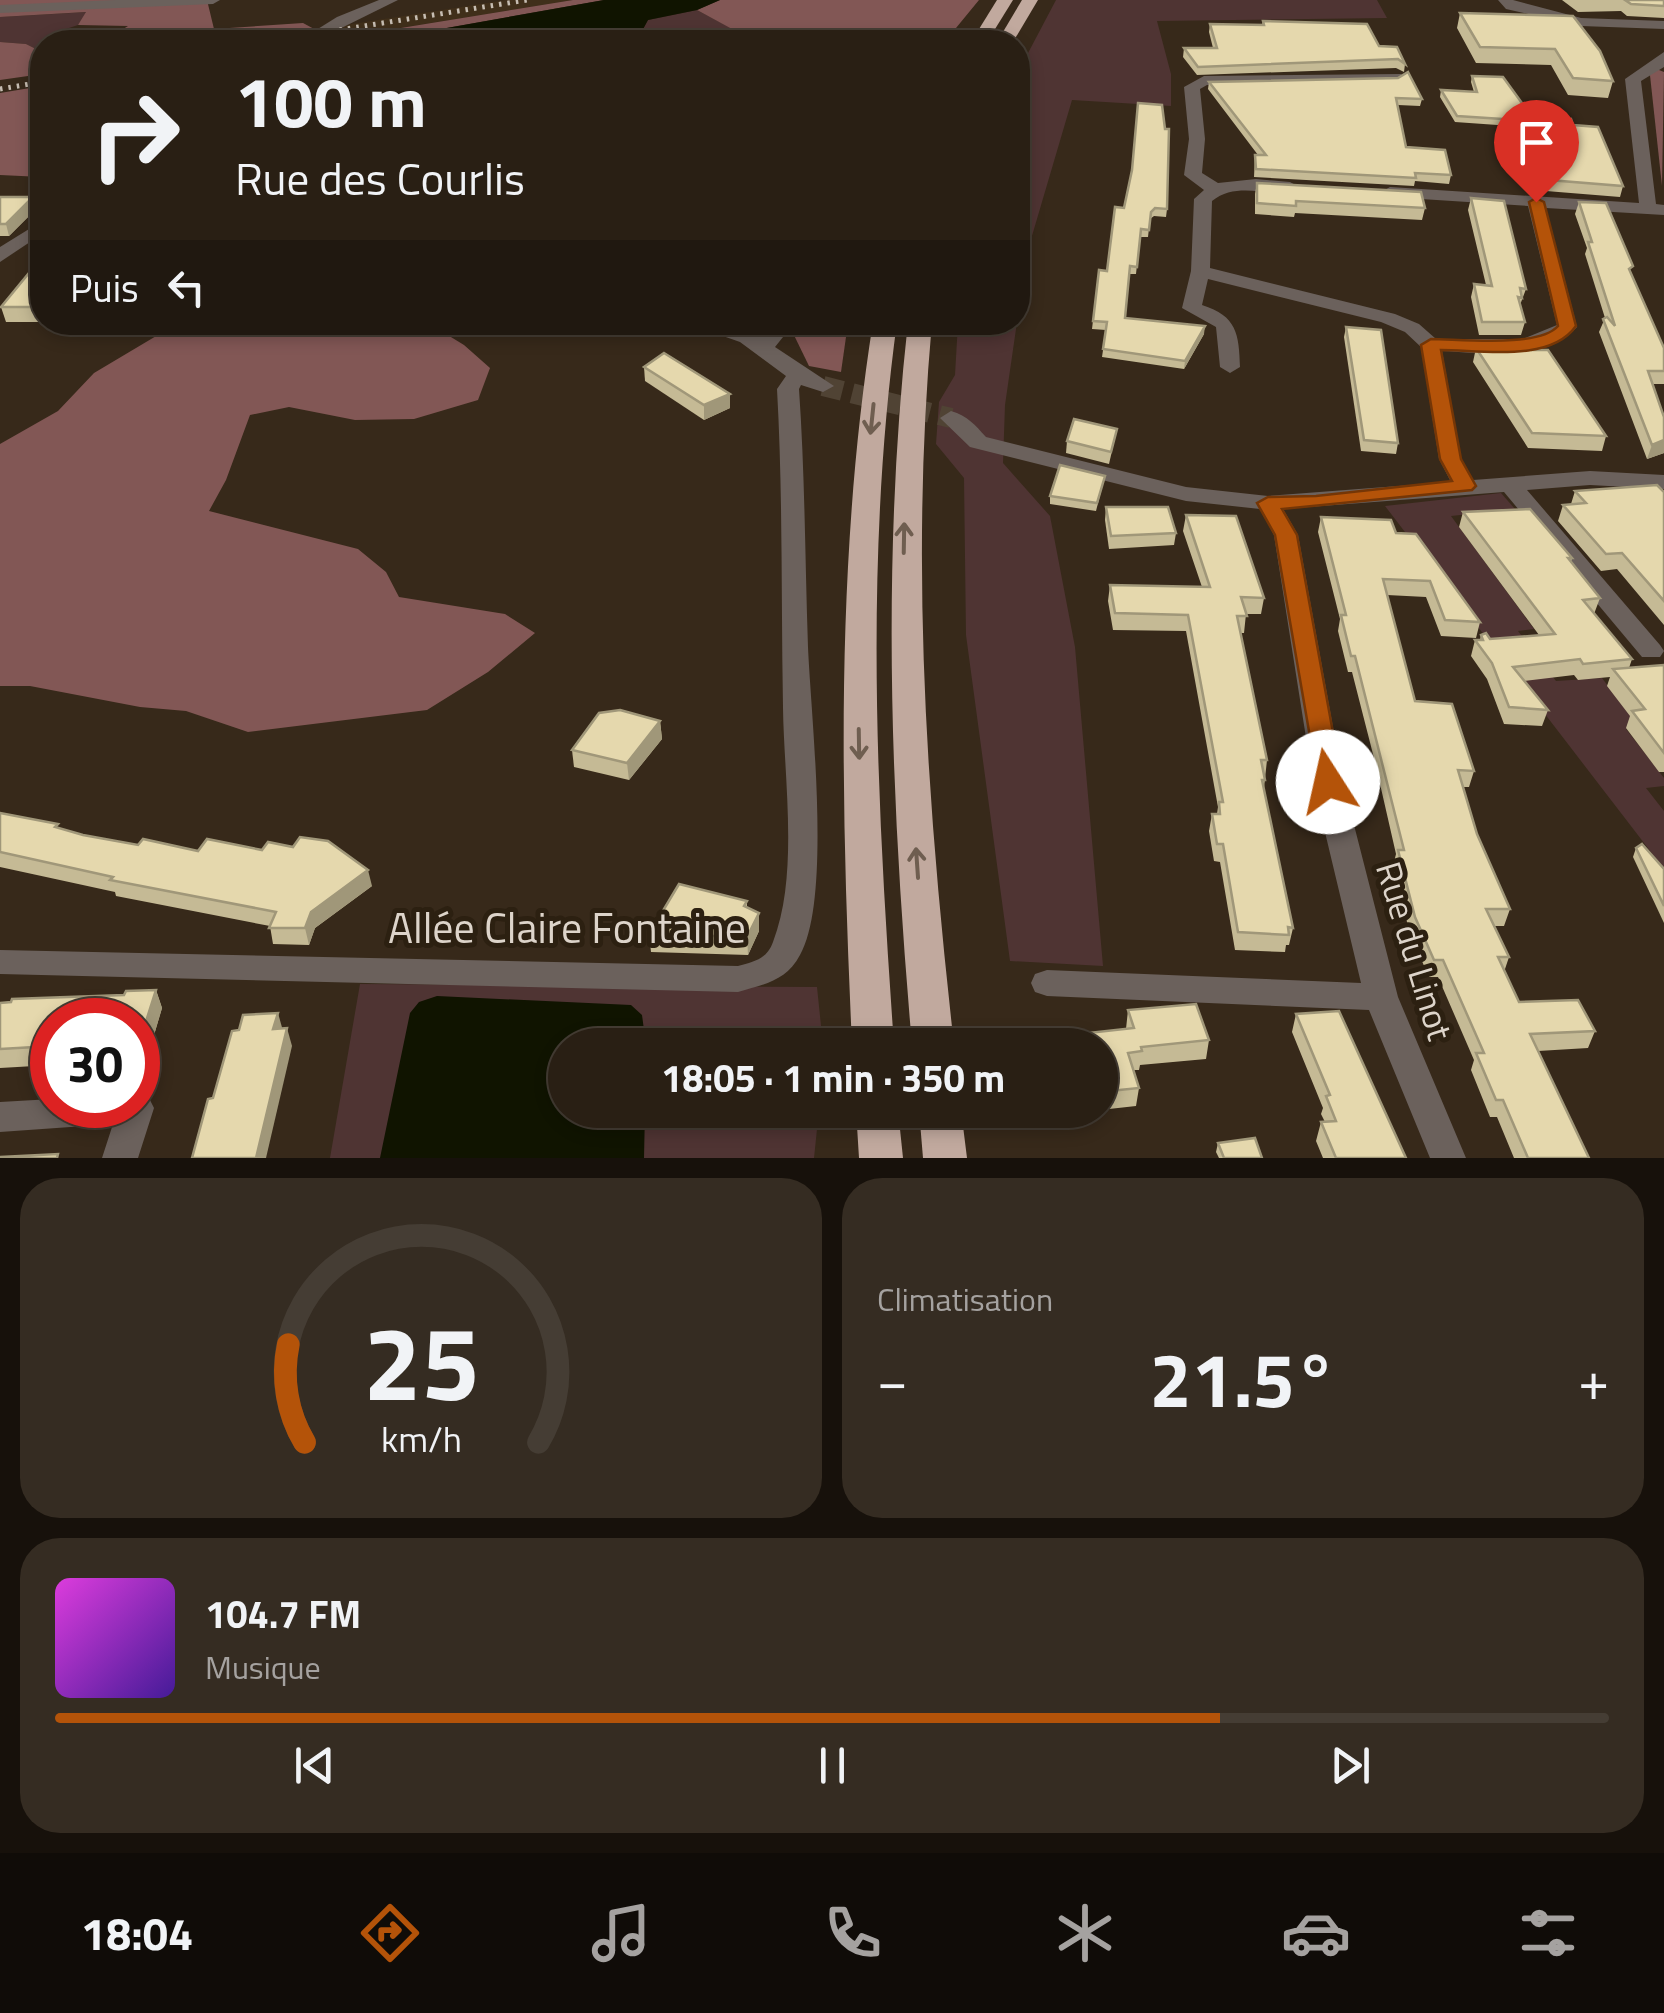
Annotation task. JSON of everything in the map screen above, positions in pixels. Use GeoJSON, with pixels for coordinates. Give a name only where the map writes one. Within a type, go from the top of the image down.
{"type":"FeatureCollection","features":[{"type":"Feature","properties":{"kind":"highway"},"geometry":{"type":"LineString","coordinates":[[987,30],[1006,0]]}},
{"type":"Feature","properties":{"kind":"highway"},"geometry":{"type":"LineString","coordinates":[[1012,30],[1030,0]]}},
{"type":"Feature","properties":{"kind":"highway"},"geometry":{"type":"LineString","coordinates":[[872,1028],[861,815],[859,608],[866,472],[883,335]]}},
{"type":"Feature","properties":{"kind":"highway"},"geometry":{"type":"LineString","coordinates":[[919,335],[906,474],[904,635],[913,811],[932,1028]]}},
{"type":"Feature","properties":{"kind":"highway"},"geometry":{"type":"LineString","coordinates":[[878,1128],[881,1158]]}},
{"type":"Feature","properties":{"kind":"highway"},"geometry":{"type":"LineString","coordinates":[[942,1128],[946,1158]]}},
{"type":"Feature","properties":{"kind":"street"},"geometry":{"type":"LineString","coordinates":[[0,9],[213,0]]}},
{"type":"Feature","properties":{"kind":"street"},"geometry":{"type":"LineString","coordinates":[[324,30],[391,0]]}},
{"type":"Feature","properties":{"kind":"street"},"geometry":{"type":"LineString","coordinates":[[1504,0],[1511,6],[1580,22],[1657,25]]}},
{"type":"Feature","properties":{"kind":"street"},"geometry":{"type":"LineString","coordinates":[[1372,191],[1656,210],[1632,79],[1661,64],[1664,56]]}},
{"type":"Feature","properties":{"kind":"street"},"geometry":{"type":"LineString","coordinates":[[1215,190],[1193,175],[1197,139],[1192,86],[1204,81],[1396,77]]}},
{"type":"Feature","properties":{"kind":"street"},"geometry":{"type":"LineString","coordinates":[[1230,367],[1228,325],[1220,316],[1192,308],[1200,271],[1203,199],[1215,190],[1237,185],[1316,188]]}},
{"type":"Feature","properties":{"kind":"street"},"geometry":{"type":"LineString","coordinates":[[1431,345],[1528,345],[1560,336],[1567,326],[1536,202]]}},
{"type":"Feature","properties":{"kind":"street"},"geometry":{"type":"LineString","coordinates":[[0,256],[30,235]]}},
{"type":"Feature","properties":{"kind":"street"},"geometry":{"type":"LineString","coordinates":[[1200,271],[1388,318],[1412,328],[1431,345],[1450,459],[1465,486]]}},
{"type":"Feature","properties":{"kind":"street"},"geometry":{"type":"LineString","coordinates":[[739,335],[762,347],[777,335]]}},
{"type":"Feature","properties":{"kind":"street","name":"Allée Claire Fontaine"},"geometry":{"type":"LineString","coordinates":[[0,962],[738,979],[772,969],[787,950],[802,893],[793,575],[795,493],[788,389],[809,381],[762,347]]}},
{"type":"Feature","properties":{"kind":"street"},"geometry":{"type":"LineString","coordinates":[[951,418],[978,442],[1022,455],[1186,494],[1268,503],[1590,478],[1664,482]]}},
{"type":"Feature","properties":{"kind":"street"},"geometry":{"type":"LineString","coordinates":[[1509,483],[1651,650]]}},
{"type":"Feature","properties":{"kind":"street","name":"Rue du Linot"},"geometry":{"type":"LineString","coordinates":[[1268,503],[1286,535],[1328,782],[1381,997],[1448,1158]]}},
{"type":"Feature","properties":{"kind":"street"},"geometry":{"type":"LineString","coordinates":[[1047,983],[1381,997]]}},
{"type":"Feature","properties":{"kind":"street"},"geometry":{"type":"LineString","coordinates":[[0,1116],[136,1108],[120,1158]]}},
{"type":"Feature","properties":{"kind":"shaded area"},"geometry":{"type":"Polygon","coordinates":[[[0,0],[207,0],[214,29],[303,23],[316,30],[122,30],[128,26],[78,25],[86,12],[0,17],[0,0]]]}},
{"type":"Feature","properties":{"kind":"shaded area"},"geometry":{"type":"Polygon","coordinates":[[[506,0],[573,0],[387,30],[314,30],[506,0]]]}},
{"type":"Feature","properties":{"kind":"shaded area"},"geometry":{"type":"Polygon","coordinates":[[[573,0],[604,0],[435,30],[388,30],[573,0]]]}},
{"type":"Feature","properties":{"kind":"shaded area"},"geometry":{"type":"Polygon","coordinates":[[[604,0],[720,0],[697,10],[648,20],[643,30],[435,30],[604,0]]]}},
{"type":"Feature","properties":{"kind":"shaded area"},"geometry":{"type":"Polygon","coordinates":[[[720,0],[979,0],[955,30],[730,30],[697,10],[720,0]]]}},
{"type":"Feature","properties":{"kind":"shaded area"},"geometry":{"type":"Polygon","coordinates":[[[1056,0],[1377,0],[1387,18],[1157,21],[1171,74],[1171,106],[1072,100],[1030,243],[1030,49],[1056,0]]]}},
{"type":"Feature","properties":{"kind":"shaded area"},"geometry":{"type":"Polygon","coordinates":[[[697,10],[733,29],[643,30],[648,20],[697,10]]]}},
{"type":"Feature","properties":{"kind":"shaded area"},"geometry":{"type":"Polygon","coordinates":[[[88,12],[78,25],[66,29],[71,30],[30,30],[30,46],[0,42],[0,17],[88,12]]]}},
{"type":"Feature","properties":{"kind":"shaded area"},"geometry":{"type":"Polygon","coordinates":[[[0,42],[30,46],[30,76],[0,80],[0,42]]]}},
{"type":"Feature","properties":{"kind":"shaded area"},"geometry":{"type":"Polygon","coordinates":[[[1649,66],[1664,72],[1662,186],[1649,66]]]}},
{"type":"Feature","properties":{"kind":"shaded area"},"geometry":{"type":"Polygon","coordinates":[[[30,88],[30,176],[0,175],[0,93],[30,88]]]}},
{"type":"Feature","properties":{"kind":"shaded area"},"geometry":{"type":"Polygon","coordinates":[[[158,335],[448,335],[490,368],[478,400],[414,419],[355,420],[289,407],[250,415],[226,480],[209,511],[358,549],[386,572],[399,597],[505,614],[535,633],[488,672],[427,710],[248,732],[186,711],[140,707],[30,686],[0,686],[0,444],[58,411],[94,373],[158,335]]]}},
{"type":"Feature","properties":{"kind":"shaded area"},"geometry":{"type":"Polygon","coordinates":[[[794,335],[846,335],[841,372],[809,366],[794,335]]]}},
{"type":"Feature","properties":{"kind":"shaded area"},"geometry":{"type":"Polygon","coordinates":[[[957,335],[1015,335],[1005,405],[1003,463],[1050,516],[1075,647],[1103,966],[1010,961],[966,635],[964,478],[936,444],[939,402],[955,375],[957,335]]]}},
{"type":"Feature","properties":{"kind":"shaded area"},"geometry":{"type":"Polygon","coordinates":[[[1501,493],[1515,509],[1451,516],[1534,629],[1518,631],[1556,681],[1602,678],[1639,727],[1626,729],[1664,778],[1664,786],[1646,788],[1664,811],[1664,869],[1385,506],[1501,493]]]}},
{"type":"Feature","properties":{"kind":"shaded area"},"geometry":{"type":"Polygon","coordinates":[[[360,984],[817,987],[821,1028],[548,1028],[548,1128],[817,1128],[814,1158],[330,1158],[360,984]]]}},
{"type":"Feature","properties":{"kind":"shaded area"},"geometry":{"type":"Polygon","coordinates":[[[437,996],[631,1005],[642,1015],[644,1028],[548,1028],[548,1128],[645,1128],[644,1158],[380,1158],[410,1013],[419,1002],[437,996]]]}},
{"type":"Feature","properties":{"kind":"building"},"geometry":{"type":"Polygon","coordinates":[[[1625,0],[1664,0],[1664,6],[1631,4],[1625,0]]]}},
{"type":"Feature","properties":{"kind":"building"},"geometry":{"type":"Polygon","coordinates":[[[1460,13],[1573,16],[1600,51],[1613,81],[1573,78],[1555,49],[1480,47],[1460,13]]]}},
{"type":"Feature","properties":{"kind":"building"},"geometry":{"type":"Polygon","coordinates":[[[1263,21],[1367,24],[1379,46],[1397,47],[1405,64],[1398,59],[1198,67],[1184,48],[1217,48],[1210,24],[1264,25],[1263,21]]]}},
{"type":"Feature","properties":{"kind":"building"},"geometry":{"type":"Polygon","coordinates":[[[1408,72],[1422,99],[1396,98],[1406,147],[1445,150],[1451,175],[1415,173],[1416,178],[1256,169],[1255,155],[1266,155],[1209,82],[1398,78],[1408,72]]]}},
{"type":"Feature","properties":{"kind":"building"},"geometry":{"type":"Polygon","coordinates":[[[1472,76],[1503,77],[1535,121],[1457,116],[1441,90],[1477,92],[1472,76]]]}},
{"type":"Feature","properties":{"kind":"building"},"geometry":{"type":"Polygon","coordinates":[[[1138,103],[1162,105],[1165,129],[1169,129],[1167,209],[1155,208],[1149,230],[1141,229],[1137,267],[1130,266],[1125,318],[1205,326],[1185,361],[1103,349],[1107,322],[1093,321],[1099,270],[1107,271],[1115,207],[1124,208],[1132,170],[1138,103]]]}},
{"type":"Feature","properties":{"kind":"building"},"geometry":{"type":"Polygon","coordinates":[[[1571,119],[1573,125],[1598,127],[1623,186],[1549,180],[1527,122],[1557,124],[1571,119]]]}},
{"type":"Feature","properties":{"kind":"building"},"geometry":{"type":"Polygon","coordinates":[[[1257,183],[1421,192],[1425,208],[1296,201],[1296,206],[1257,203],[1257,183]]]}},
{"type":"Feature","properties":{"kind":"building"},"geometry":{"type":"Polygon","coordinates":[[[0,197],[30,197],[6,224],[0,224],[0,197]]]}},
{"type":"Feature","properties":{"kind":"building"},"geometry":{"type":"Polygon","coordinates":[[[1471,198],[1504,201],[1526,289],[1520,288],[1522,298],[1518,297],[1525,322],[1482,322],[1474,284],[1492,286],[1471,198]]]}},
{"type":"Feature","properties":{"kind":"building"},"geometry":{"type":"Polygon","coordinates":[[[1579,202],[1606,203],[1633,266],[1629,269],[1664,348],[1664,371],[1648,371],[1664,417],[1664,440],[1652,445],[1603,319],[1607,317],[1615,326],[1579,202]]]}},
{"type":"Feature","properties":{"kind":"building"},"geometry":{"type":"Polygon","coordinates":[[[29,273],[30,307],[1,307],[29,273]]]}},
{"type":"Feature","properties":{"kind":"building"},"geometry":{"type":"Polygon","coordinates":[[[1346,327],[1381,330],[1398,443],[1364,440],[1346,327]]]}},
{"type":"Feature","properties":{"kind":"building"},"geometry":{"type":"Polygon","coordinates":[[[1530,341],[1532,350],[1548,350],[1606,436],[1532,433],[1476,348],[1488,348],[1487,343],[1530,341]]]}},
{"type":"Feature","properties":{"kind":"building"},"geometry":{"type":"Polygon","coordinates":[[[664,353],[730,394],[704,405],[644,367],[664,353]]]}},
{"type":"Feature","properties":{"kind":"building"},"geometry":{"type":"Polygon","coordinates":[[[1074,419],[1117,429],[1111,452],[1067,441],[1074,419]]]}},
{"type":"Feature","properties":{"kind":"building"},"geometry":{"type":"Polygon","coordinates":[[[1060,465],[1105,476],[1097,503],[1050,496],[1060,465]]]}},
{"type":"Feature","properties":{"kind":"building"},"geometry":{"type":"Polygon","coordinates":[[[1657,485],[1664,492],[1664,601],[1622,553],[1606,554],[1563,505],[1586,503],[1575,491],[1657,485]]]}},
{"type":"Feature","properties":{"kind":"building"},"geometry":{"type":"Polygon","coordinates":[[[1106,507],[1168,507],[1176,533],[1111,536],[1106,507]]]}},
{"type":"Feature","properties":{"kind":"building"},"geometry":{"type":"Polygon","coordinates":[[[1530,509],[1600,598],[1583,600],[1632,659],[1583,664],[1580,659],[1513,667],[1548,710],[1509,707],[1492,663],[1475,640],[1483,640],[1481,635],[1486,633],[1490,639],[1555,634],[1463,512],[1530,509]]]}},
{"type":"Feature","properties":{"kind":"building"},"geometry":{"type":"Polygon","coordinates":[[[1186,515],[1236,516],[1264,598],[1241,597],[1247,616],[1237,616],[1267,760],[1261,760],[1262,780],[1293,928],[1288,927],[1289,935],[1238,932],[1223,844],[1217,844],[1212,814],[1220,814],[1219,802],[1223,802],[1188,615],[1115,613],[1110,585],[1210,587],[1186,515]]]}},
{"type":"Feature","properties":{"kind":"building"},"geometry":{"type":"Polygon","coordinates":[[[1321,517],[1391,520],[1396,533],[1416,534],[1480,622],[1445,620],[1430,581],[1383,579],[1415,701],[1452,704],[1474,771],[1458,770],[1477,834],[1510,909],[1486,909],[1509,957],[1498,957],[1519,1002],[1578,1000],[1595,1031],[1530,1034],[1589,1158],[1528,1158],[1503,1100],[1496,1100],[1476,1053],[1484,1053],[1443,960],[1434,960],[1415,917],[1398,850],[1404,850],[1355,656],[1351,656],[1341,615],[1346,615],[1321,517]]]}},
{"type":"Feature","properties":{"kind":"building"},"geometry":{"type":"Polygon","coordinates":[[[1664,665],[1664,753],[1632,711],[1645,709],[1613,669],[1664,665]]]}},
{"type":"Feature","properties":{"kind":"building"},"geometry":{"type":"Polygon","coordinates":[[[620,710],[660,721],[627,763],[572,750],[599,713],[620,710]]]}},
{"type":"Feature","properties":{"kind":"building"},"geometry":{"type":"Polygon","coordinates":[[[0,813],[58,824],[55,827],[83,835],[138,845],[143,839],[198,851],[207,839],[262,850],[268,842],[293,847],[300,837],[328,841],[368,870],[311,912],[305,928],[269,928],[276,912],[110,880],[113,877],[0,852],[0,813]]]}},
{"type":"Feature","properties":{"kind":"building"},"geometry":{"type":"Polygon","coordinates":[[[1642,844],[1664,869],[1664,906],[1636,848],[1642,844]]]}},
{"type":"Feature","properties":{"kind":"building"},"geometry":{"type":"Polygon","coordinates":[[[679,884],[747,901],[744,906],[759,913],[747,937],[649,934],[679,884]]]}},
{"type":"Feature","properties":{"kind":"building"},"geometry":{"type":"Polygon","coordinates":[[[156,990],[153,998],[40,998],[124,995],[126,991],[156,990]]]}},
{"type":"Feature","properties":{"kind":"building"},"geometry":{"type":"Polygon","coordinates":[[[30,998],[30,1047],[0,1049],[0,1003],[30,998]]]}},
{"type":"Feature","properties":{"kind":"building"},"geometry":{"type":"Polygon","coordinates":[[[1196,1004],[1209,1040],[1141,1047],[1142,1051],[1128,1053],[1139,1088],[1118,1090],[1118,1030],[1134,1028],[1128,1010],[1196,1004]]]}},
{"type":"Feature","properties":{"kind":"building"},"geometry":{"type":"Polygon","coordinates":[[[1339,1011],[1406,1158],[1336,1158],[1321,1122],[1336,1121],[1326,1096],[1330,1095],[1296,1014],[1339,1011]]]}},
{"type":"Feature","properties":{"kind":"building"},"geometry":{"type":"Polygon","coordinates":[[[278,1013],[273,1029],[287,1028],[256,1158],[192,1158],[232,1031],[239,1030],[243,1015],[278,1013]]]}},
{"type":"Feature","properties":{"kind":"building"},"geometry":{"type":"Polygon","coordinates":[[[1255,1138],[1262,1158],[1224,1158],[1218,1143],[1255,1138]]]}},
{"type":"Feature","properties":{"kind":"building"},"geometry":{"type":"Polygon","coordinates":[[[58,1154],[57,1158],[0,1158],[0,1157],[58,1154]]]}},
{"type":"Feature","properties":{"kind":"tunnel"},"geometry":{"type":"LineString","coordinates":[[823,386],[951,418]]}},
{"type":"Feature","properties":{"kind":"railway"},"geometry":{"type":"LineString","coordinates":[[339,30],[527,0]]}},
{"type":"Feature","properties":{"kind":"railway"},"geometry":{"type":"LineString","coordinates":[[0,89],[30,84]]}},
{"type":"Feature","properties":{"kind":"route"},"geometry":{"type":"LineString","coordinates":[[1328,782],[1286,535],[1268,503],[1316,502],[1465,486],[1450,459],[1431,345],[1528,345],[1560,336],[1567,326],[1567,316],[1536,202]]}}]}
